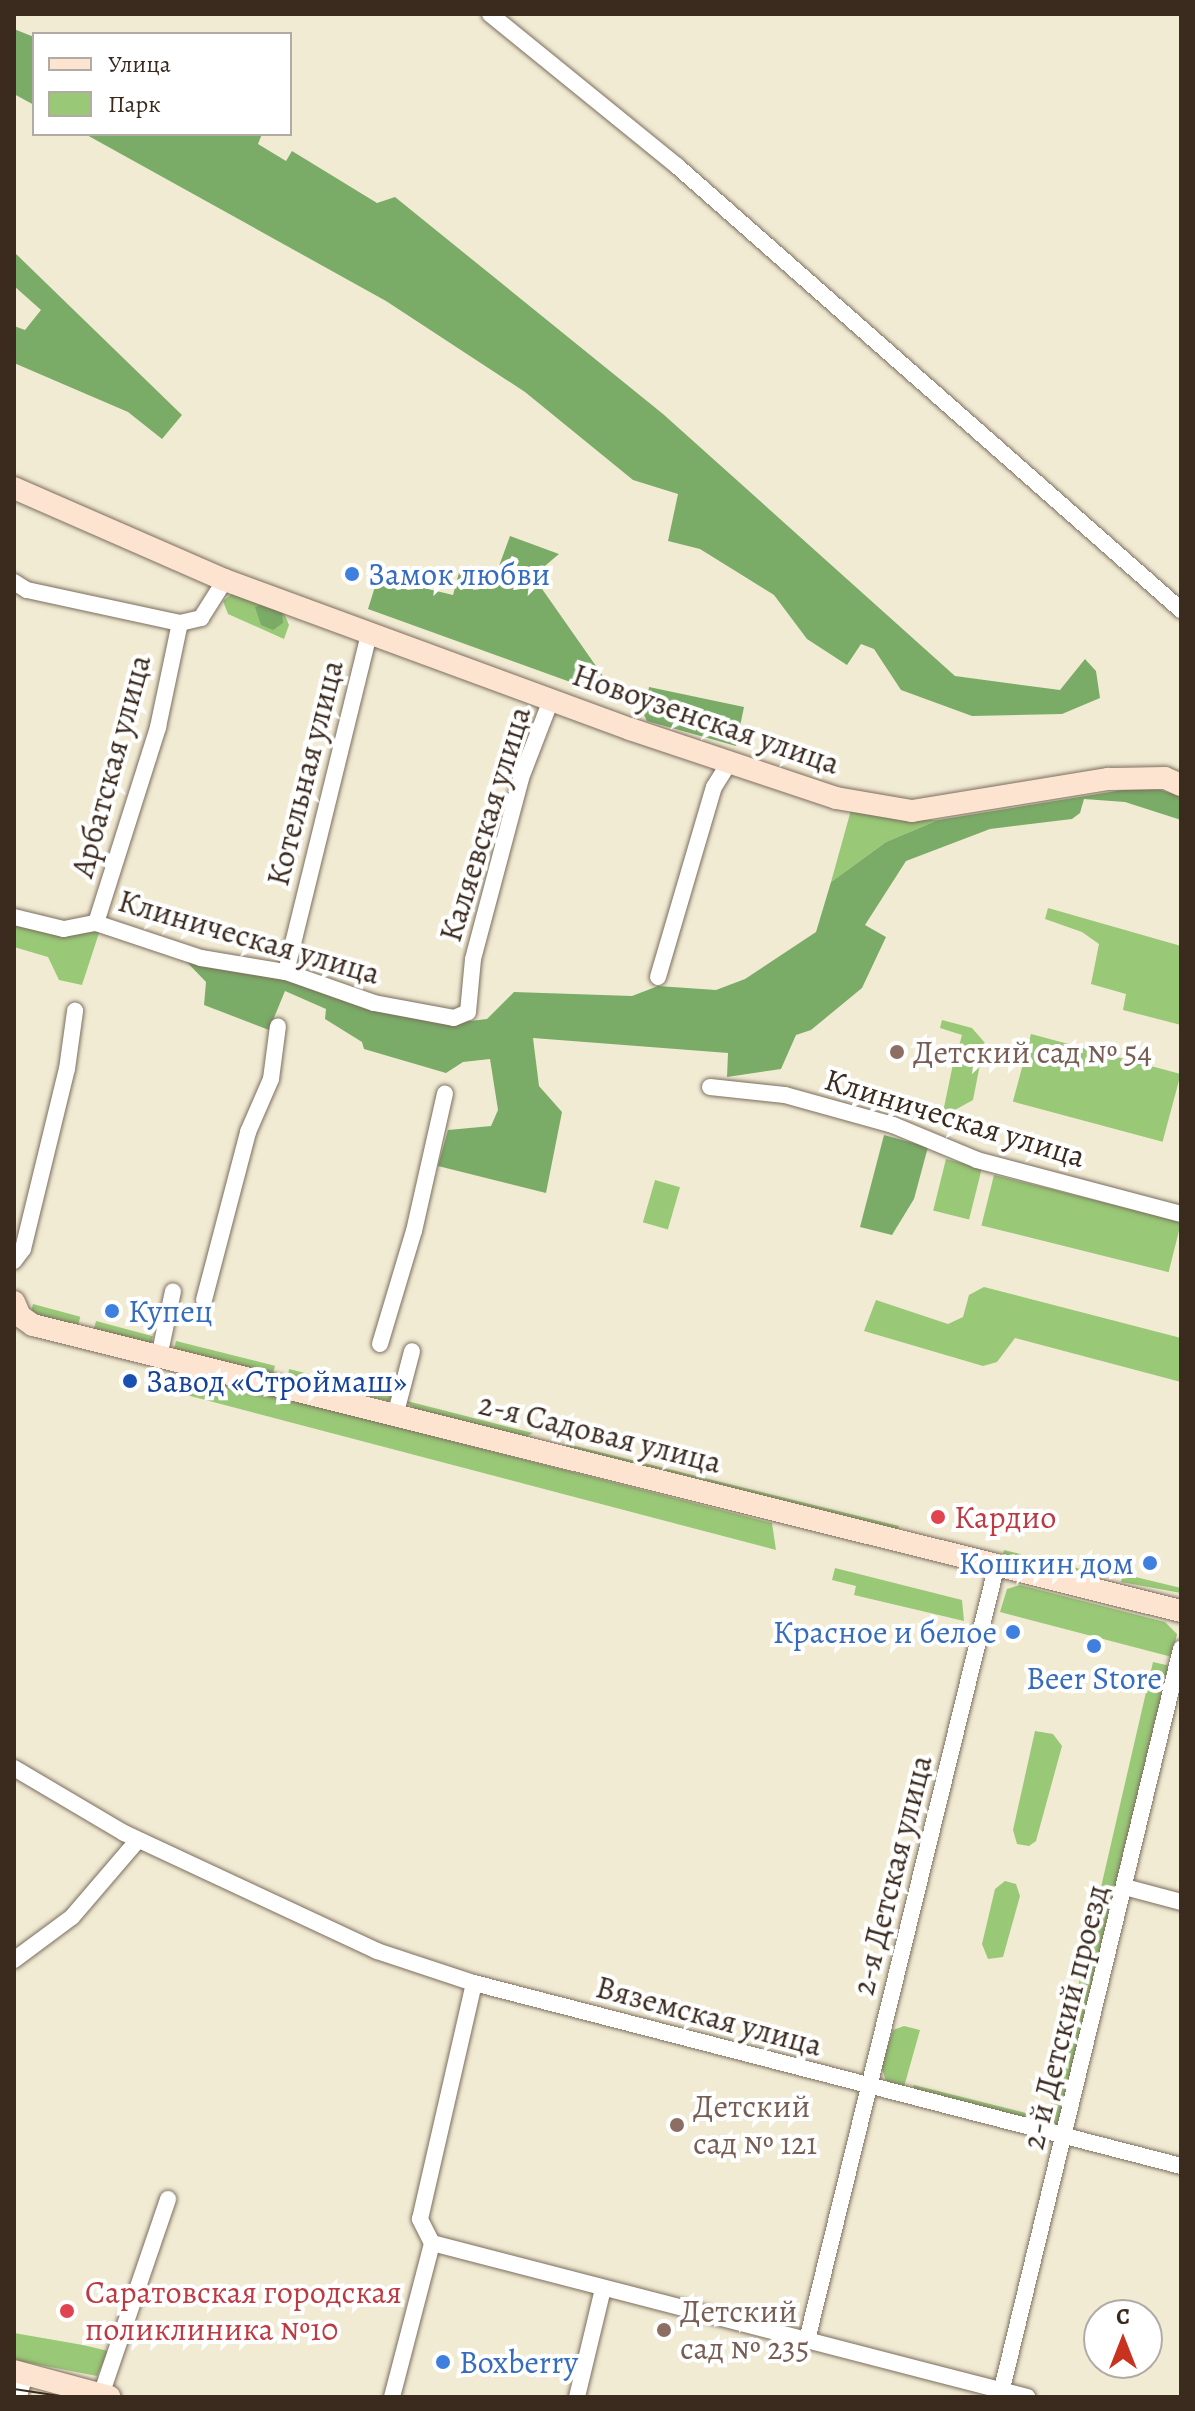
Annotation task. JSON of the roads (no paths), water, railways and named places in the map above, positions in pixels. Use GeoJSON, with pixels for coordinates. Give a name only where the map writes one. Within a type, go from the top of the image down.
{"type":"FeatureCollection","features":[{"type":"Feature","properties":{"kind":"street"},"geometry":{"type":"LineString","coordinates":[[490,14],[688,176],[1181,610]]}},
{"type":"Feature","properties":{"kind":"street","name":"Новоузенская улица"},"geometry":{"type":"LineString","coordinates":[[14,488],[225,580],[551,700],[836,798],[912,811],[1108,779],[1165,778],[1181,785]]}},
{"type":"Feature","properties":{"kind":"street"},"geometry":{"type":"LineString","coordinates":[[15,584],[180,623],[201,618],[225,580]]}},
{"type":"Feature","properties":{"kind":"street","name":"Арбатская улица"},"geometry":{"type":"LineString","coordinates":[[96,923],[158,727],[180,623]]}},
{"type":"Feature","properties":{"kind":"street","name":"Котельная улица"},"geometry":{"type":"LineString","coordinates":[[286,972],[369,633]]}},
{"type":"Feature","properties":{"kind":"street","name":"Каляевская улица"},"geometry":{"type":"LineString","coordinates":[[468,1012],[473,959],[521,778],[551,700]]}},
{"type":"Feature","properties":{"kind":"street"},"geometry":{"type":"LineString","coordinates":[[658,977],[714,787],[729,763]]}},
{"type":"Feature","properties":{"kind":"street","name":"Клиническая улица"},"geometry":{"type":"LineString","coordinates":[[14,917],[64,929],[96,923],[201,958],[286,972],[374,1003],[454,1018],[468,1012]]}},
{"type":"Feature","properties":{"kind":"street"},"geometry":{"type":"LineString","coordinates":[[14,1261],[23,1249],[67,1069],[75,1011]]}},
{"type":"Feature","properties":{"kind":"street"},"geometry":{"type":"LineString","coordinates":[[204,1300],[248,1132],[271,1079],[278,1026]]}},
{"type":"Feature","properties":{"kind":"street","name":"Клиническая улица"},"geometry":{"type":"LineString","coordinates":[[710,1087],[785,1095],[893,1125],[977,1160],[1181,1214]]}},
{"type":"Feature","properties":{"kind":"street"},"geometry":{"type":"LineString","coordinates":[[380,1344],[414,1231],[445,1093]]}},
{"type":"Feature","properties":{"kind":"street"},"geometry":{"type":"LineString","coordinates":[[159,1357],[173,1291]]}},
{"type":"Feature","properties":{"kind":"street","name":"2-я Садовая улица"},"geometry":{"type":"LineString","coordinates":[[16,1313],[33,1325],[1181,1611]]}},
{"type":"Feature","properties":{"kind":"street"},"geometry":{"type":"LineString","coordinates":[[395,1416],[412,1351]]}},
{"type":"Feature","properties":{"kind":"street","name":"2-я Детская улица"},"geometry":{"type":"LineString","coordinates":[[807,2340],[866,2086],[997,1564]]}},
{"type":"Feature","properties":{"kind":"street","name":"2-й Детский проезд"},"geometry":{"type":"LineString","coordinates":[[1000,2394],[1181,1649]]}},
{"type":"Feature","properties":{"kind":"street","name":"Вяземская улица"},"geometry":{"type":"LineString","coordinates":[[14,1768],[138,1840],[377,1951],[474,1983],[1181,2166]]}},
{"type":"Feature","properties":{"kind":"street"},"geometry":{"type":"LineString","coordinates":[[14,1960],[72,1917],[138,1840]]}},
{"type":"Feature","properties":{"kind":"street"},"geometry":{"type":"LineString","coordinates":[[1125,1887],[1181,1902]]}},
{"type":"Feature","properties":{"kind":"street"},"geometry":{"type":"LineString","coordinates":[[392,2397],[432,2243],[420,2219],[474,1983]]}},
{"type":"Feature","properties":{"kind":"street"},"geometry":{"type":"LineString","coordinates":[[19,2397],[19,2372],[106,2394],[168,2199]]}},
{"type":"Feature","properties":{"kind":"street"},"geometry":{"type":"LineString","coordinates":[[432,2243],[807,2340],[1000,2394],[1027,2397]]}},
{"type":"Feature","properties":{"kind":"street"},"geometry":{"type":"LineString","coordinates":[[577,2397],[603,2289]]}},
{"type":"Feature","properties":{"kind":"tram line"},"geometry":{"type":"LineString","coordinates":[[14,2389],[66,2397]]}},
{"type":"Feature","properties":{"kind":"place","name":"Замок любви"},"geometry":{"type":"Point","coordinates":[352,574]}},
{"type":"Feature","properties":{"kind":"place","name":"Детский сад № 54"},"geometry":{"type":"Point","coordinates":[897,1052]}},
{"type":"Feature","properties":{"kind":"place","name":"Купец"},"geometry":{"type":"Point","coordinates":[112,1311]}},
{"type":"Feature","properties":{"kind":"place","name":"Завод «Строймаш»"},"geometry":{"type":"Point","coordinates":[130,1381]}},
{"type":"Feature","properties":{"kind":"place","name":"Кардио"},"geometry":{"type":"Point","coordinates":[938,1517]}},
{"type":"Feature","properties":{"kind":"place","name":"Кошкин дом"},"geometry":{"type":"Point","coordinates":[1150,1563]}},
{"type":"Feature","properties":{"kind":"place","name":"Красное и белое"},"geometry":{"type":"Point","coordinates":[1013,1632]}},
{"type":"Feature","properties":{"kind":"place","name":"Beer Store"},"geometry":{"type":"Point","coordinates":[1094,1646]}},
{"type":"Feature","properties":{"kind":"place","name":"Детский сад № 121"},"geometry":{"type":"Point","coordinates":[677,2125]}},
{"type":"Feature","properties":{"kind":"place","name":"Саратовская городская поликлиника №10"},"geometry":{"type":"Point","coordinates":[67,2311]}},
{"type":"Feature","properties":{"kind":"place","name":"Детский сад № 235"},"geometry":{"type":"Point","coordinates":[664,2330]}},
{"type":"Feature","properties":{"kind":"place","name":"Boxberry"},"geometry":{"type":"Point","coordinates":[443,2362]}}]}
